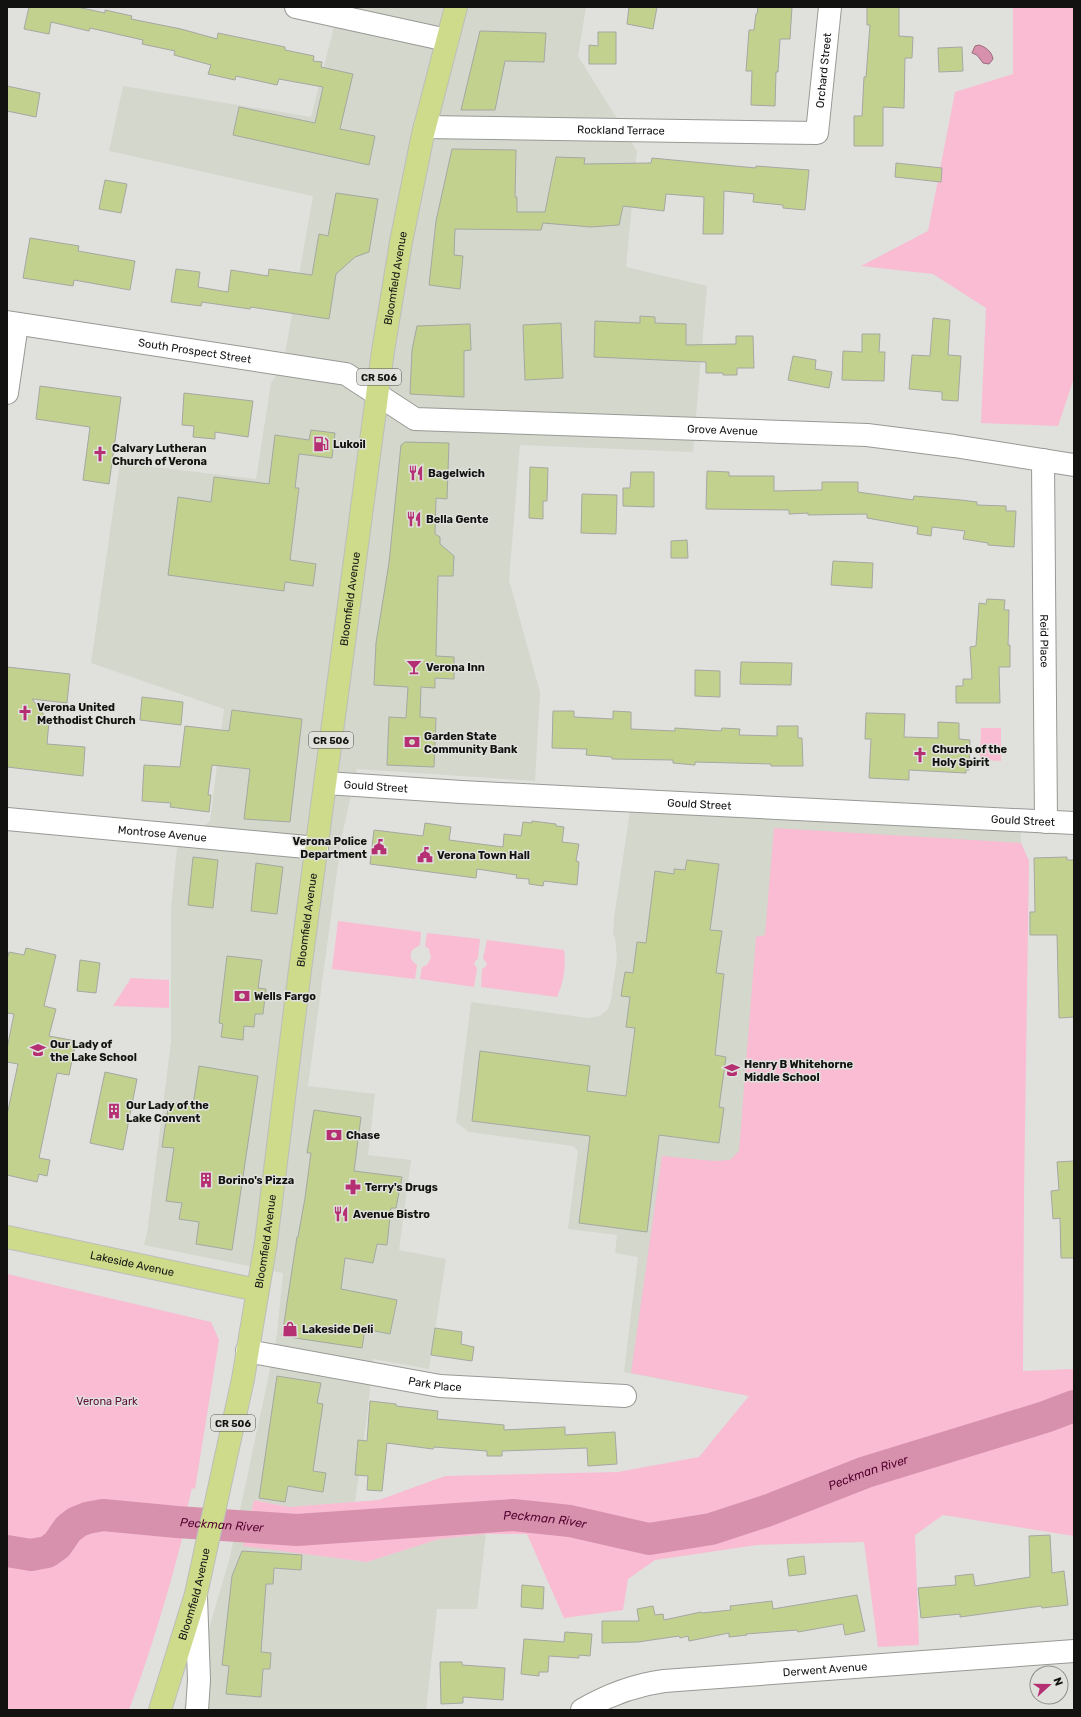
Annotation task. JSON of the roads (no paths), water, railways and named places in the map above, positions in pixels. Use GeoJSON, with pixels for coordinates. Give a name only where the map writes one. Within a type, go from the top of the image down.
{"type":"FeatureCollection","features":[{"type":"Feature","properties":{"kind":"main road","name":"Bloomfield Avenue"},"geometry":{"type":"LineString","coordinates":[[160,1710],[196,1594],[247,1351],[269,1219],[377,394],[392,293],[425,127],[456,7]]}},
{"type":"Feature","properties":{"kind":"main road","name":"Lakeside Avenue"},"geometry":{"type":"LineString","coordinates":[[7,1237],[257,1290]]}},
{"type":"Feature","properties":{"kind":"street"},"geometry":{"type":"LineString","coordinates":[[296,7],[447,40]]}},
{"type":"Feature","properties":{"kind":"street","name":"Orchard Street"},"geometry":{"type":"LineString","coordinates":[[817,133],[830,7]]}},
{"type":"Feature","properties":{"kind":"street","name":"Rockland Terrace"},"geometry":{"type":"LineString","coordinates":[[425,127],[817,133]]}},
{"type":"Feature","properties":{"kind":"street"},"geometry":{"type":"LineString","coordinates":[[7,393],[12,323]]}},
{"type":"Feature","properties":{"kind":"street","name":"South Prospect Street"},"geometry":{"type":"LineString","coordinates":[[12,323],[346,374],[377,394]]}},
{"type":"Feature","properties":{"kind":"street","name":"Grove Avenue"},"geometry":{"type":"LineString","coordinates":[[377,394],[415,419],[867,435],[954,446],[1074,465]]}},
{"type":"Feature","properties":{"kind":"street","name":"Reid Place"},"geometry":{"type":"LineString","coordinates":[[1043,460],[1046,822]]}},
{"type":"Feature","properties":{"kind":"street","name":"Gould Street"},"geometry":{"type":"LineString","coordinates":[[326,783],[461,792],[1074,823]]}},
{"type":"Feature","properties":{"kind":"street","name":"Montrose Avenue"},"geometry":{"type":"LineString","coordinates":[[7,819],[317,848]]}},
{"type":"Feature","properties":{"kind":"street","name":"Park Place"},"geometry":{"type":"LineString","coordinates":[[247,1351],[440,1386],[625,1396]]}},
{"type":"Feature","properties":{"kind":"street"},"geometry":{"type":"LineString","coordinates":[[196,1594],[199,1680],[197,1710]]}},
{"type":"Feature","properties":{"kind":"street","name":"Derwent Avenue"},"geometry":{"type":"LineString","coordinates":[[582,1710],[619,1691],[664,1681],[1074,1651]]}},
{"type":"Feature","properties":{"kind":"waterway","name":"Peckman River"},"geometry":{"type":"LineString","coordinates":[[7,1551],[31,1555],[47,1552],[57,1545],[68,1529],[77,1522],[87,1518],[103,1515],[177,1522],[297,1530],[513,1515],[570,1521],[649,1539],[711,1529],[766,1511],[866,1472],[1045,1417],[1074,1406]]}},
{"type":"Feature","properties":{"kind":"place","name":"Lukoil"},"geometry":{"type":"Point","coordinates":[321,444]}},
{"type":"Feature","properties":{"kind":"place","name":"Calvary Lutheran Church of Verona"},"geometry":{"type":"Point","coordinates":[100,454]}},
{"type":"Feature","properties":{"kind":"place","name":"Bagelwich"},"geometry":{"type":"Point","coordinates":[416,473]}},
{"type":"Feature","properties":{"kind":"place","name":"Bella Gente"},"geometry":{"type":"Point","coordinates":[414,519]}},
{"type":"Feature","properties":{"kind":"place","name":"Verona Inn"},"geometry":{"type":"Point","coordinates":[414,667]}},
{"type":"Feature","properties":{"kind":"place","name":"Verona United Methodist Church"},"geometry":{"type":"Point","coordinates":[25,713]}},
{"type":"Feature","properties":{"kind":"place","name":"Garden State Community Bank"},"geometry":{"type":"Point","coordinates":[412,742]}},
{"type":"Feature","properties":{"kind":"place","name":"Church of the Holy Spirit"},"geometry":{"type":"Point","coordinates":[920,755]}},
{"type":"Feature","properties":{"kind":"place","name":"Verona Police Department"},"geometry":{"type":"Point","coordinates":[379,847]}},
{"type":"Feature","properties":{"kind":"place","name":"Verona Town Hall"},"geometry":{"type":"Point","coordinates":[425,855]}},
{"type":"Feature","properties":{"kind":"place","name":"Wells Fargo"},"geometry":{"type":"Point","coordinates":[242,996]}},
{"type":"Feature","properties":{"kind":"place","name":"Our Lady of the Lake School"},"geometry":{"type":"Point","coordinates":[38,1050]}},
{"type":"Feature","properties":{"kind":"place","name":"Henry B Whitehorne Middle School"},"geometry":{"type":"Point","coordinates":[732,1070]}},
{"type":"Feature","properties":{"kind":"place","name":"Our Lady of the Lake Convent"},"geometry":{"type":"Point","coordinates":[114,1111]}},
{"type":"Feature","properties":{"kind":"place","name":"Chase"},"geometry":{"type":"Point","coordinates":[334,1135]}},
{"type":"Feature","properties":{"kind":"place","name":"Borino's Pizza"},"geometry":{"type":"Point","coordinates":[206,1180]}},
{"type":"Feature","properties":{"kind":"place","name":"Terry's Drugs"},"geometry":{"type":"Point","coordinates":[353,1187]}},
{"type":"Feature","properties":{"kind":"place","name":"Avenue Bistro"},"geometry":{"type":"Point","coordinates":[341,1214]}},
{"type":"Feature","properties":{"kind":"place","name":"Lakeside Deli"},"geometry":{"type":"Point","coordinates":[290,1329]}},
{"type":"Feature","properties":{"kind":"park label","name":"Verona Park"},"geometry":{"type":"Point","coordinates":[107,1401]}}]}
